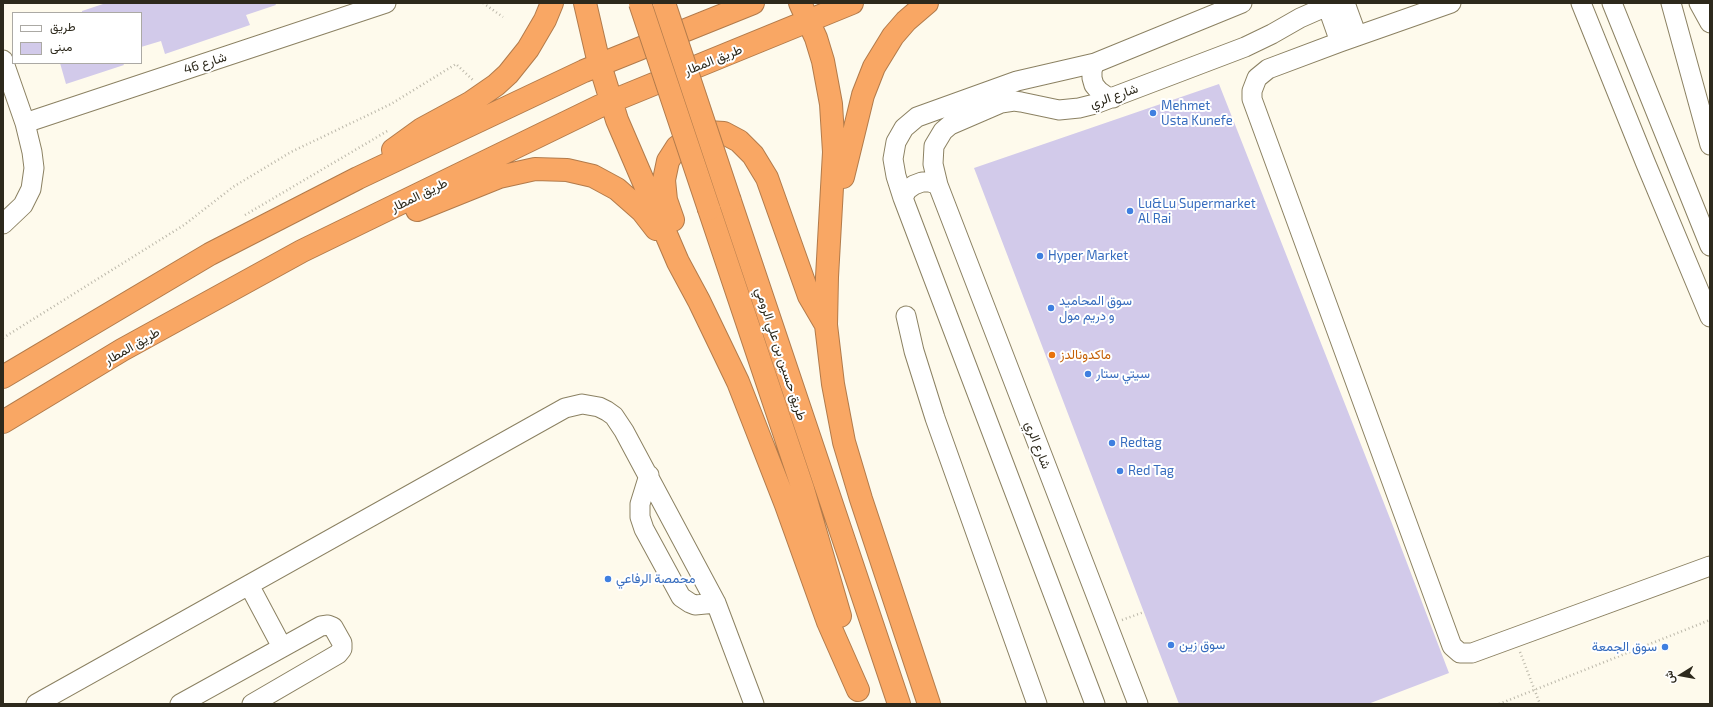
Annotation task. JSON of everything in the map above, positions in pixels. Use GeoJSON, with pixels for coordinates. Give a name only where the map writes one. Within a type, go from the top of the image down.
{"type":"FeatureCollection","features":[{"type":"Feature","properties":{"kind":"highway"},"geometry":{"type":"LineString","coordinates":[[358,178],[422,129],[470,103],[496,85],[508,74],[528,50],[546,20],[552,3]]}},
{"type":"Feature","properties":{"kind":"highway"},"geometry":{"type":"LineString","coordinates":[[585,3],[599,64],[610,102],[678,262],[719,341],[738,382],[786,505],[828,622],[860,697]]}},
{"type":"Feature","properties":{"kind":"highway","name":"طريق حسين بن علي الرومي"},"geometry":{"type":"LineString","coordinates":[[640,3],[815,529],[838,609],[860,697]]}},
{"type":"Feature","properties":{"kind":"highway","name":"طريق حسين بن علي الرومي"},"geometry":{"type":"LineString","coordinates":[[664,3],[899,704]]}},
{"type":"Feature","properties":{"kind":"highway"},"geometry":{"type":"LineString","coordinates":[[3,377],[210,254],[358,178],[599,64],[754,3]]}},
{"type":"Feature","properties":{"kind":"highway","name":"طريق المطار"},"geometry":{"type":"LineString","coordinates":[[3,422],[122,350],[281,262],[610,102],[804,12],[852,3]]}},
{"type":"Feature","properties":{"kind":"highway"},"geometry":{"type":"LineString","coordinates":[[830,231],[863,95],[874,67],[893,36],[906,21],[927,3]]}},
{"type":"Feature","properties":{"kind":"highway"},"geometry":{"type":"LineString","coordinates":[[804,12],[816,38],[823,62],[831,104],[834,152],[827,277],[826,325],[833,384],[844,442],[861,499],[929,704]]}},
{"type":"Feature","properties":{"kind":"highway"},"geometry":{"type":"LineString","coordinates":[[678,262],[681,248],[680,241],[669,210],[664,190],[664,180],[668,161],[677,147],[695,135],[715,132],[732,136],[746,147],[766,178],[809,296],[826,325]]}},
{"type":"Feature","properties":{"kind":"highway"},"geometry":{"type":"LineString","coordinates":[[379,214],[403,213],[426,207],[482,183],[517,172],[535,170],[567,170],[599,179],[617,189],[630,199],[654,227],[678,262]]}},
{"type":"Feature","properties":{"kind":"street","name":"شارع 46"},"geometry":{"type":"LineString","coordinates":[[24,123],[386,3]]}},
{"type":"Feature","properties":{"kind":"street"},"geometry":{"type":"LineString","coordinates":[[1095,704],[903,198],[896,176],[893,159],[896,142],[904,128],[917,117],[1017,81],[1095,63],[1242,3]]}},
{"type":"Feature","properties":{"kind":"street"},"geometry":{"type":"LineString","coordinates":[[1346,3],[1348,39]]}},
{"type":"Feature","properties":{"kind":"street"},"geometry":{"type":"LineString","coordinates":[[1451,3],[1348,39],[1277,66],[1263,73],[1257,78],[1252,90],[1254,107],[1452,646],[1460,653],[1467,654],[1485,649],[1710,566]]}},
{"type":"Feature","properties":{"kind":"street"},"geometry":{"type":"LineString","coordinates":[[1580,3],[1710,317]]}},
{"type":"Feature","properties":{"kind":"street"},"geometry":{"type":"LineString","coordinates":[[1612,3],[1708,235]]}},
{"type":"Feature","properties":{"kind":"street"},"geometry":{"type":"LineString","coordinates":[[1672,3],[1710,145]]}},
{"type":"Feature","properties":{"kind":"street"},"geometry":{"type":"LineString","coordinates":[[1699,3],[1710,23]]}},
{"type":"Feature","properties":{"kind":"street"},"geometry":{"type":"LineString","coordinates":[[1330,4],[1348,39]]}},
{"type":"Feature","properties":{"kind":"street","name":"شارع الري"},"geometry":{"type":"LineString","coordinates":[[1138,704],[938,185],[933,164],[934,146],[943,131],[958,120],[1007,102],[1021,102],[1059,110],[1079,108],[1113,98],[1245,47],[1330,4]]}},
{"type":"Feature","properties":{"kind":"street"},"geometry":{"type":"LineString","coordinates":[[3,60],[24,123],[32,152],[34,168],[31,189],[23,205],[3,224]]}},
{"type":"Feature","properties":{"kind":"street"},"geometry":{"type":"LineString","coordinates":[[1095,63],[1092,70],[1094,85],[1099,91],[1113,98]]}},
{"type":"Feature","properties":{"kind":"street"},"geometry":{"type":"LineString","coordinates":[[1646,164],[1669,188],[1685,226],[1691,230],[1708,235]]}},
{"type":"Feature","properties":{"kind":"street"},"geometry":{"type":"LineString","coordinates":[[903,198],[907,190],[922,182],[930,182],[938,185]]}},
{"type":"Feature","properties":{"kind":"street"},"geometry":{"type":"LineString","coordinates":[[906,316],[914,351],[935,418],[1037,704]]}},
{"type":"Feature","properties":{"kind":"street"},"geometry":{"type":"LineString","coordinates":[[36,704],[558,412],[573,405],[582,404],[595,406],[607,411],[614,416],[624,431],[649,475],[716,603],[754,704]]}},
{"type":"Feature","properties":{"kind":"street"},"geometry":{"type":"LineString","coordinates":[[649,475],[640,504],[640,516],[644,528],[681,597],[690,604],[695,605],[716,603]]}},
{"type":"Feature","properties":{"kind":"street"},"geometry":{"type":"LineString","coordinates":[[249,585],[282,647]]}},
{"type":"Feature","properties":{"kind":"street"},"geometry":{"type":"LineString","coordinates":[[180,704],[321,626],[328,625],[335,629],[342,646],[338,654],[252,704]]}},
{"type":"Feature","properties":{"kind":"path"},"geometry":{"type":"LineString","coordinates":[[482,3],[503,17]]}},
{"type":"Feature","properties":{"kind":"path"},"geometry":{"type":"LineString","coordinates":[[3,338],[184,225],[233,187],[291,152],[391,104],[456,64],[474,81],[480,76]]}},
{"type":"Feature","properties":{"kind":"path"},"geometry":{"type":"LineString","coordinates":[[1108,625],[1144,612]]}},
{"type":"Feature","properties":{"kind":"path"},"geometry":{"type":"LineString","coordinates":[[1499,704],[1710,620]]}},
{"type":"Feature","properties":{"kind":"path"},"geometry":{"type":"LineString","coordinates":[[1515,638],[1533,690],[1540,704]]}},
{"type":"Feature","properties":{"kind":"building"},"geometry":{"type":"Polygon","coordinates":[[[106,3],[275,3],[276,5],[246,15],[250,25],[165,54],[161,41],[142,47],[142,12],[82,11],[106,3]]]}},
{"type":"Feature","properties":{"kind":"building"},"geometry":{"type":"Polygon","coordinates":[[[60,64],[124,65],[66,84],[60,64]]]}},
{"type":"Feature","properties":{"kind":"building"},"geometry":{"type":"Polygon","coordinates":[[[1219,84],[1391,521],[1449,673],[1368,704],[1179,704],[974,168],[1219,84]]]}},
{"type":"Feature","properties":{"kind":"place","name":"Mehmet Usta Kunefe"},"geometry":{"type":"Point","coordinates":[1153,113]}},
{"type":"Feature","properties":{"kind":"place","name":"Lu&Lu Supermarket Al Rai"},"geometry":{"type":"Point","coordinates":[1130,211]}},
{"type":"Feature","properties":{"kind":"place","name":"Hyper Market"},"geometry":{"type":"Point","coordinates":[1040,256]}},
{"type":"Feature","properties":{"kind":"place","name":"سوق المحاميد و دريم مول"},"geometry":{"type":"Point","coordinates":[1051,308]}},
{"type":"Feature","properties":{"kind":"place","name":"ماكدونالدز"},"geometry":{"type":"Point","coordinates":[1052,355]}},
{"type":"Feature","properties":{"kind":"place","name":"سيتي ستار"},"geometry":{"type":"Point","coordinates":[1088,374]}},
{"type":"Feature","properties":{"kind":"place","name":"Redtag"},"geometry":{"type":"Point","coordinates":[1112,443]}},
{"type":"Feature","properties":{"kind":"place","name":"Red Tag"},"geometry":{"type":"Point","coordinates":[1120,471]}},
{"type":"Feature","properties":{"kind":"place","name":"محمصة الرفاعي"},"geometry":{"type":"Point","coordinates":[608,579]}},
{"type":"Feature","properties":{"kind":"place","name":"سوق زين"},"geometry":{"type":"Point","coordinates":[1171,645]}},
{"type":"Feature","properties":{"kind":"place","name":"سوق الجمعة"},"geometry":{"type":"Point","coordinates":[1665,647]}}]}
